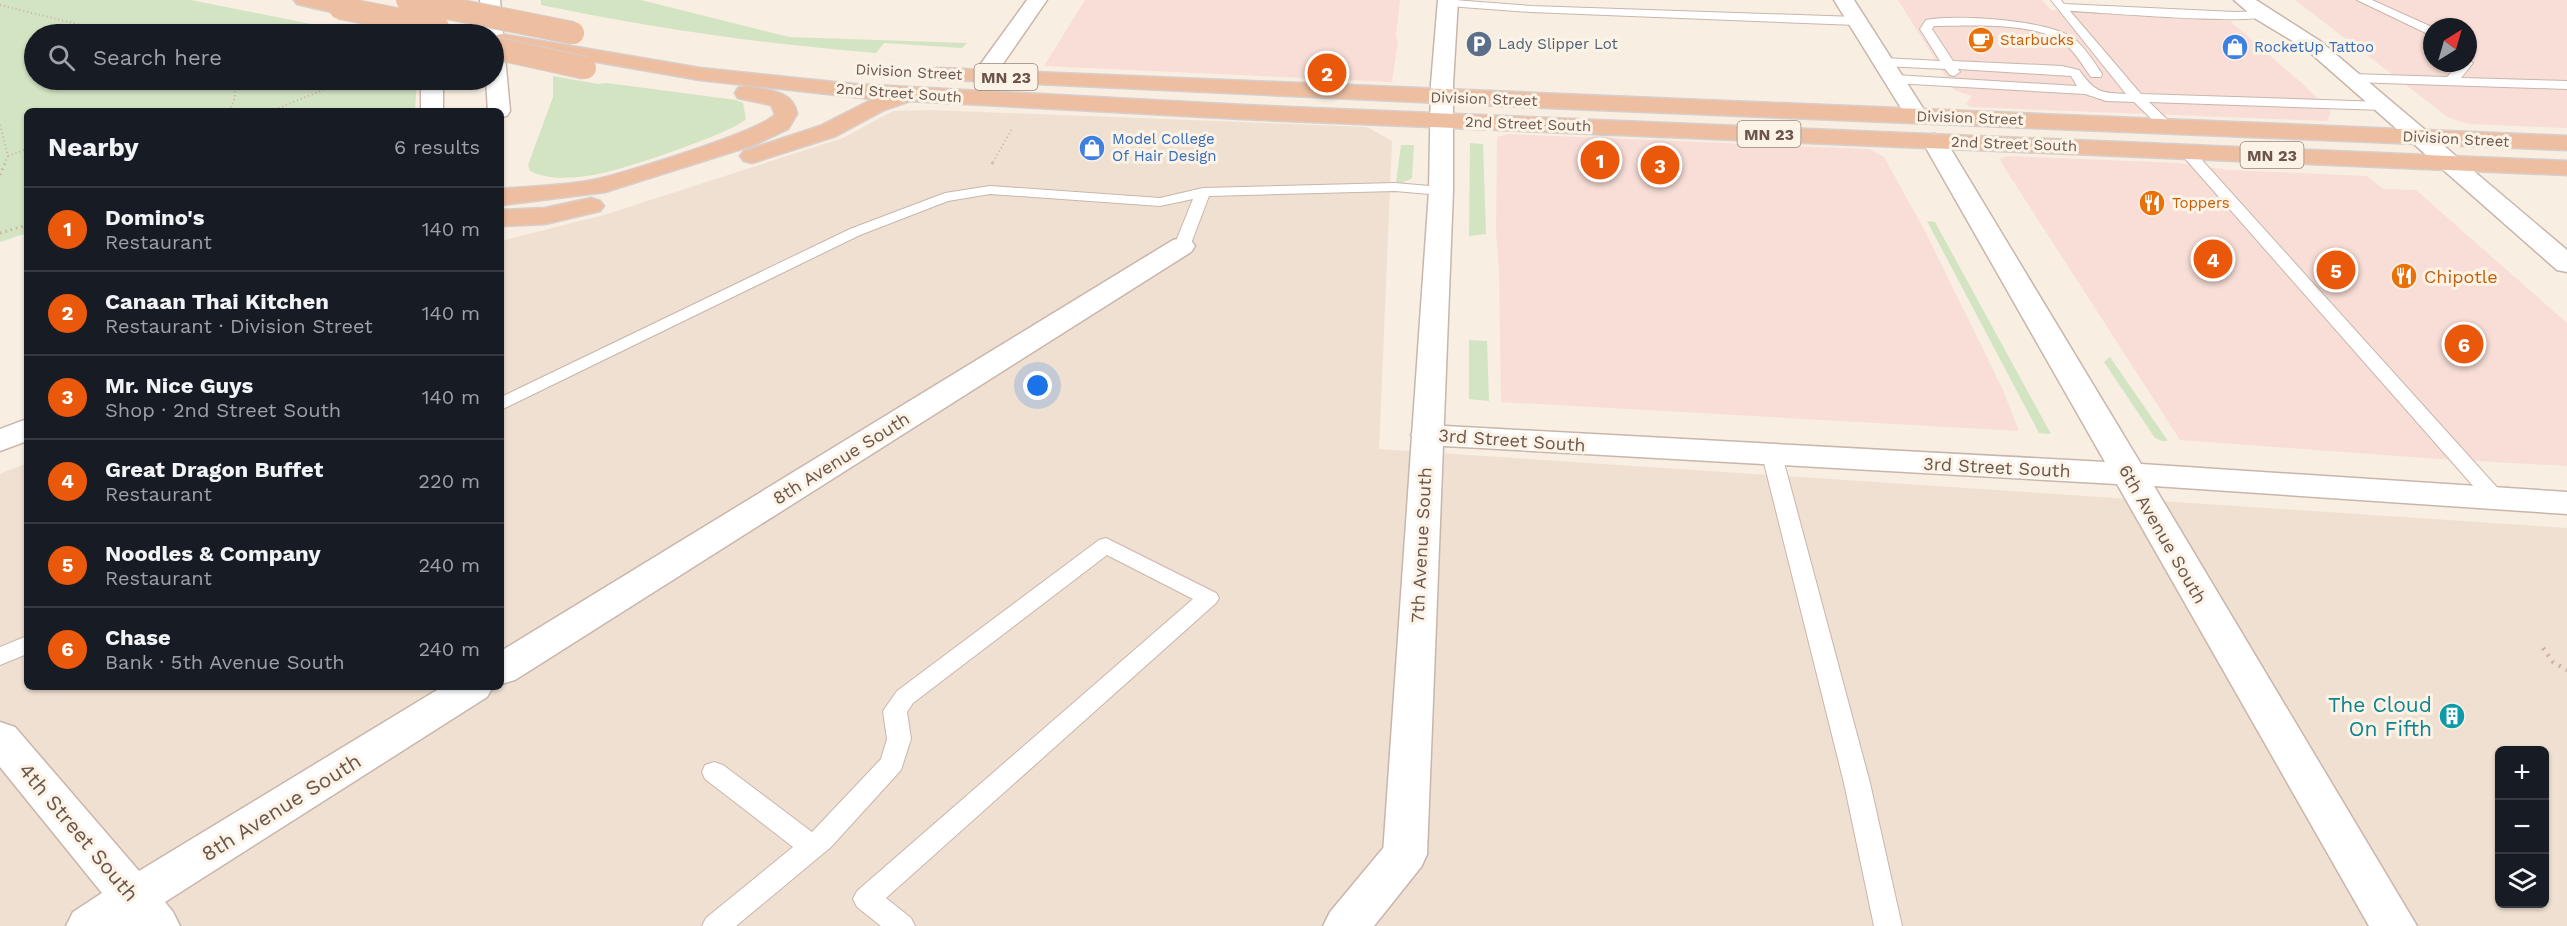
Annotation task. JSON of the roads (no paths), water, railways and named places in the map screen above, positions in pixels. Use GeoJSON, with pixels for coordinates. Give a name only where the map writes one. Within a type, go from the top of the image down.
{"type":"FeatureCollection","features":[{"type":"Feature","properties":{"kind":"highway"},"geometry":{"type":"LineString","coordinates":[[304,0],[419,24]]}},
{"type":"Feature","properties":{"kind":"highway"},"geometry":{"type":"LineString","coordinates":[[407,0],[573,33],[703,54],[769,61]]}},
{"type":"Feature","properties":{"kind":"highway","name":"2nd Street South"},"geometry":{"type":"LineString","coordinates":[[504,39],[582,61],[789,85],[914,83],[1442,109],[1926,128],[2187,152],[2567,168]]}},
{"type":"Feature","properties":{"kind":"highway"},"geometry":{"type":"LineString","coordinates":[[504,49],[761,95],[779,100],[785,106],[786,114],[780,124],[763,134],[596,187],[504,197]]}},
{"type":"Feature","properties":{"kind":"highway","name":"Division Street"},"geometry":{"type":"LineString","coordinates":[[914,83],[983,76],[1442,109]]}},
{"type":"Feature","properties":{"kind":"highway"},"geometry":{"type":"LineString","coordinates":[[504,218],[544,216],[577,210],[828,131],[914,83]]}},
{"type":"Feature","properties":{"kind":"highway","name":"Division Street"},"geometry":{"type":"LineString","coordinates":[[1926,128],[2167,126],[2567,143]]}},
{"type":"Feature","properties":{"kind":"street"},"geometry":{"type":"LineString","coordinates":[[432,0],[432,24]]}},
{"type":"Feature","properties":{"kind":"street"},"geometry":{"type":"LineString","coordinates":[[490,0],[492,24]]}},
{"type":"Feature","properties":{"kind":"street"},"geometry":{"type":"LineString","coordinates":[[983,76],[1036,0]]}},
{"type":"Feature","properties":{"kind":"street","name":"6th Avenue South"},"geometry":{"type":"LineString","coordinates":[[1844,0],[1926,128],[2394,926]]}},
{"type":"Feature","properties":{"kind":"street"},"geometry":{"type":"LineString","coordinates":[[2244,0],[2263,15],[2313,45],[2567,264]]}},
{"type":"Feature","properties":{"kind":"street","name":"7th Avenue South"},"geometry":{"type":"LineString","coordinates":[[1346,926],[1405,854],[1441,190],[1442,109],[1448,1]]}},
{"type":"Feature","properties":{"kind":"street"},"geometry":{"type":"LineString","coordinates":[[432,90],[432,108]]}},
{"type":"Feature","properties":{"kind":"street"},"geometry":{"type":"LineString","coordinates":[[497,90],[499,108]]}},
{"type":"Feature","properties":{"kind":"street","name":"8th Avenue South"},"geometry":{"type":"LineString","coordinates":[[504,668],[1182,246]]}},
{"type":"Feature","properties":{"kind":"street"},"geometry":{"type":"LineString","coordinates":[[0,441],[24,430]]}},
{"type":"Feature","properties":{"kind":"street","name":"3rd Street South"},"geometry":{"type":"LineString","coordinates":[[1427,435],[2128,474],[2567,503]]}},
{"type":"Feature","properties":{"kind":"street","name":"8th Avenue South"},"geometry":{"type":"LineString","coordinates":[[89,926],[146,912],[469,690]]}},
{"type":"Feature","properties":{"kind":"street","name":"4th Street South"},"geometry":{"type":"LineString","coordinates":[[0,738],[146,912]]}},
{"type":"Feature","properties":{"kind":"lane"},"geometry":{"type":"LineString","coordinates":[[2363,0],[2423,28]]}},
{"type":"Feature","properties":{"kind":"lane"},"geometry":{"type":"LineString","coordinates":[[1448,1],[1531,9],[1856,21]]}},
{"type":"Feature","properties":{"kind":"lane"},"geometry":{"type":"LineString","coordinates":[[2059,3],[2235,16],[2263,15]]}},
{"type":"Feature","properties":{"kind":"lane"},"geometry":{"type":"LineString","coordinates":[[2059,3],[2117,76],[2167,126]]}},
{"type":"Feature","properties":{"kind":"lane"},"geometry":{"type":"LineString","coordinates":[[1962,84],[1926,29],[1930,23],[2021,26],[2051,32],[2068,39],[2096,74]]}},
{"type":"Feature","properties":{"kind":"lane"},"geometry":{"type":"LineString","coordinates":[[1889,70],[1949,64],[2062,70],[2117,76]]}},
{"type":"Feature","properties":{"kind":"lane"},"geometry":{"type":"LineString","coordinates":[[1889,70],[1962,84],[2087,90],[2106,97],[2383,106]]}},
{"type":"Feature","properties":{"kind":"lane"},"geometry":{"type":"LineString","coordinates":[[2451,81],[2459,72]]}},
{"type":"Feature","properties":{"kind":"lane"},"geometry":{"type":"LineString","coordinates":[[2075,73],[2087,90]]}},
{"type":"Feature","properties":{"kind":"lane"},"geometry":{"type":"LineString","coordinates":[[2352,78],[2567,85]]}},
{"type":"Feature","properties":{"kind":"lane"},"geometry":{"type":"LineString","coordinates":[[2187,152],[2496,499]]}},
{"type":"Feature","properties":{"kind":"lane"},"geometry":{"type":"LineString","coordinates":[[504,403],[855,232],[945,197],[990,190],[1030,191],[1109,200],[1160,202],[1203,192],[1395,187],[1441,190]]}},
{"type":"Feature","properties":{"kind":"lane"},"geometry":{"type":"LineString","coordinates":[[1182,246],[1203,192]]}},
{"type":"Feature","properties":{"kind":"lane"},"geometry":{"type":"LineString","coordinates":[[1772,455],[1857,783],[1888,926]]}},
{"type":"Feature","properties":{"kind":"lane"},"geometry":{"type":"LineString","coordinates":[[716,926],[812,847],[892,763],[899,738],[895,711],[905,697],[1106,545],[1208,598],[867,899],[901,926]]}},
{"type":"Feature","properties":{"kind":"lane"},"geometry":{"type":"LineString","coordinates":[[0,657],[24,645]]}},
{"type":"Feature","properties":{"kind":"lane"},"geometry":{"type":"LineString","coordinates":[[714,772],[812,847]]}},
{"type":"Feature","properties":{"kind":"place","name":"Starbucks"},"geometry":{"type":"Point","coordinates":[1981,40]}},
{"type":"Feature","properties":{"kind":"place","name":"Lady Slipper Lot"},"geometry":{"type":"Point","coordinates":[1479,44]}},
{"type":"Feature","properties":{"kind":"place","name":"RocketUp Tattoo"},"geometry":{"type":"Point","coordinates":[2235,47]}},
{"type":"Feature","properties":{"kind":"place","name":"Canaan Thai Kitchen"},"geometry":{"type":"Point","coordinates":[1327,73]}},
{"type":"Feature","properties":{"kind":"place","name":"Model College Of Hair Design"},"geometry":{"type":"Point","coordinates":[1092,148]}},
{"type":"Feature","properties":{"kind":"place","name":"Domino's"},"geometry":{"type":"Point","coordinates":[1600,160]}},
{"type":"Feature","properties":{"kind":"place","name":"Mr. Nice Guys"},"geometry":{"type":"Point","coordinates":[1660,165]}},
{"type":"Feature","properties":{"kind":"place","name":"Toppers"},"geometry":{"type":"Point","coordinates":[2152,203]}},
{"type":"Feature","properties":{"kind":"place","name":"Great Dragon Buffet"},"geometry":{"type":"Point","coordinates":[2213,259]}},
{"type":"Feature","properties":{"kind":"place","name":"Noodles & Company"},"geometry":{"type":"Point","coordinates":[2336,270]}},
{"type":"Feature","properties":{"kind":"place","name":"Chipotle"},"geometry":{"type":"Point","coordinates":[2404,276]}},
{"type":"Feature","properties":{"kind":"place","name":"Chase"},"geometry":{"type":"Point","coordinates":[2464,344]}},
{"type":"Feature","properties":{"kind":"place","name":"The Cloud On Fifth"},"geometry":{"type":"Point","coordinates":[2452,716]}}]}
